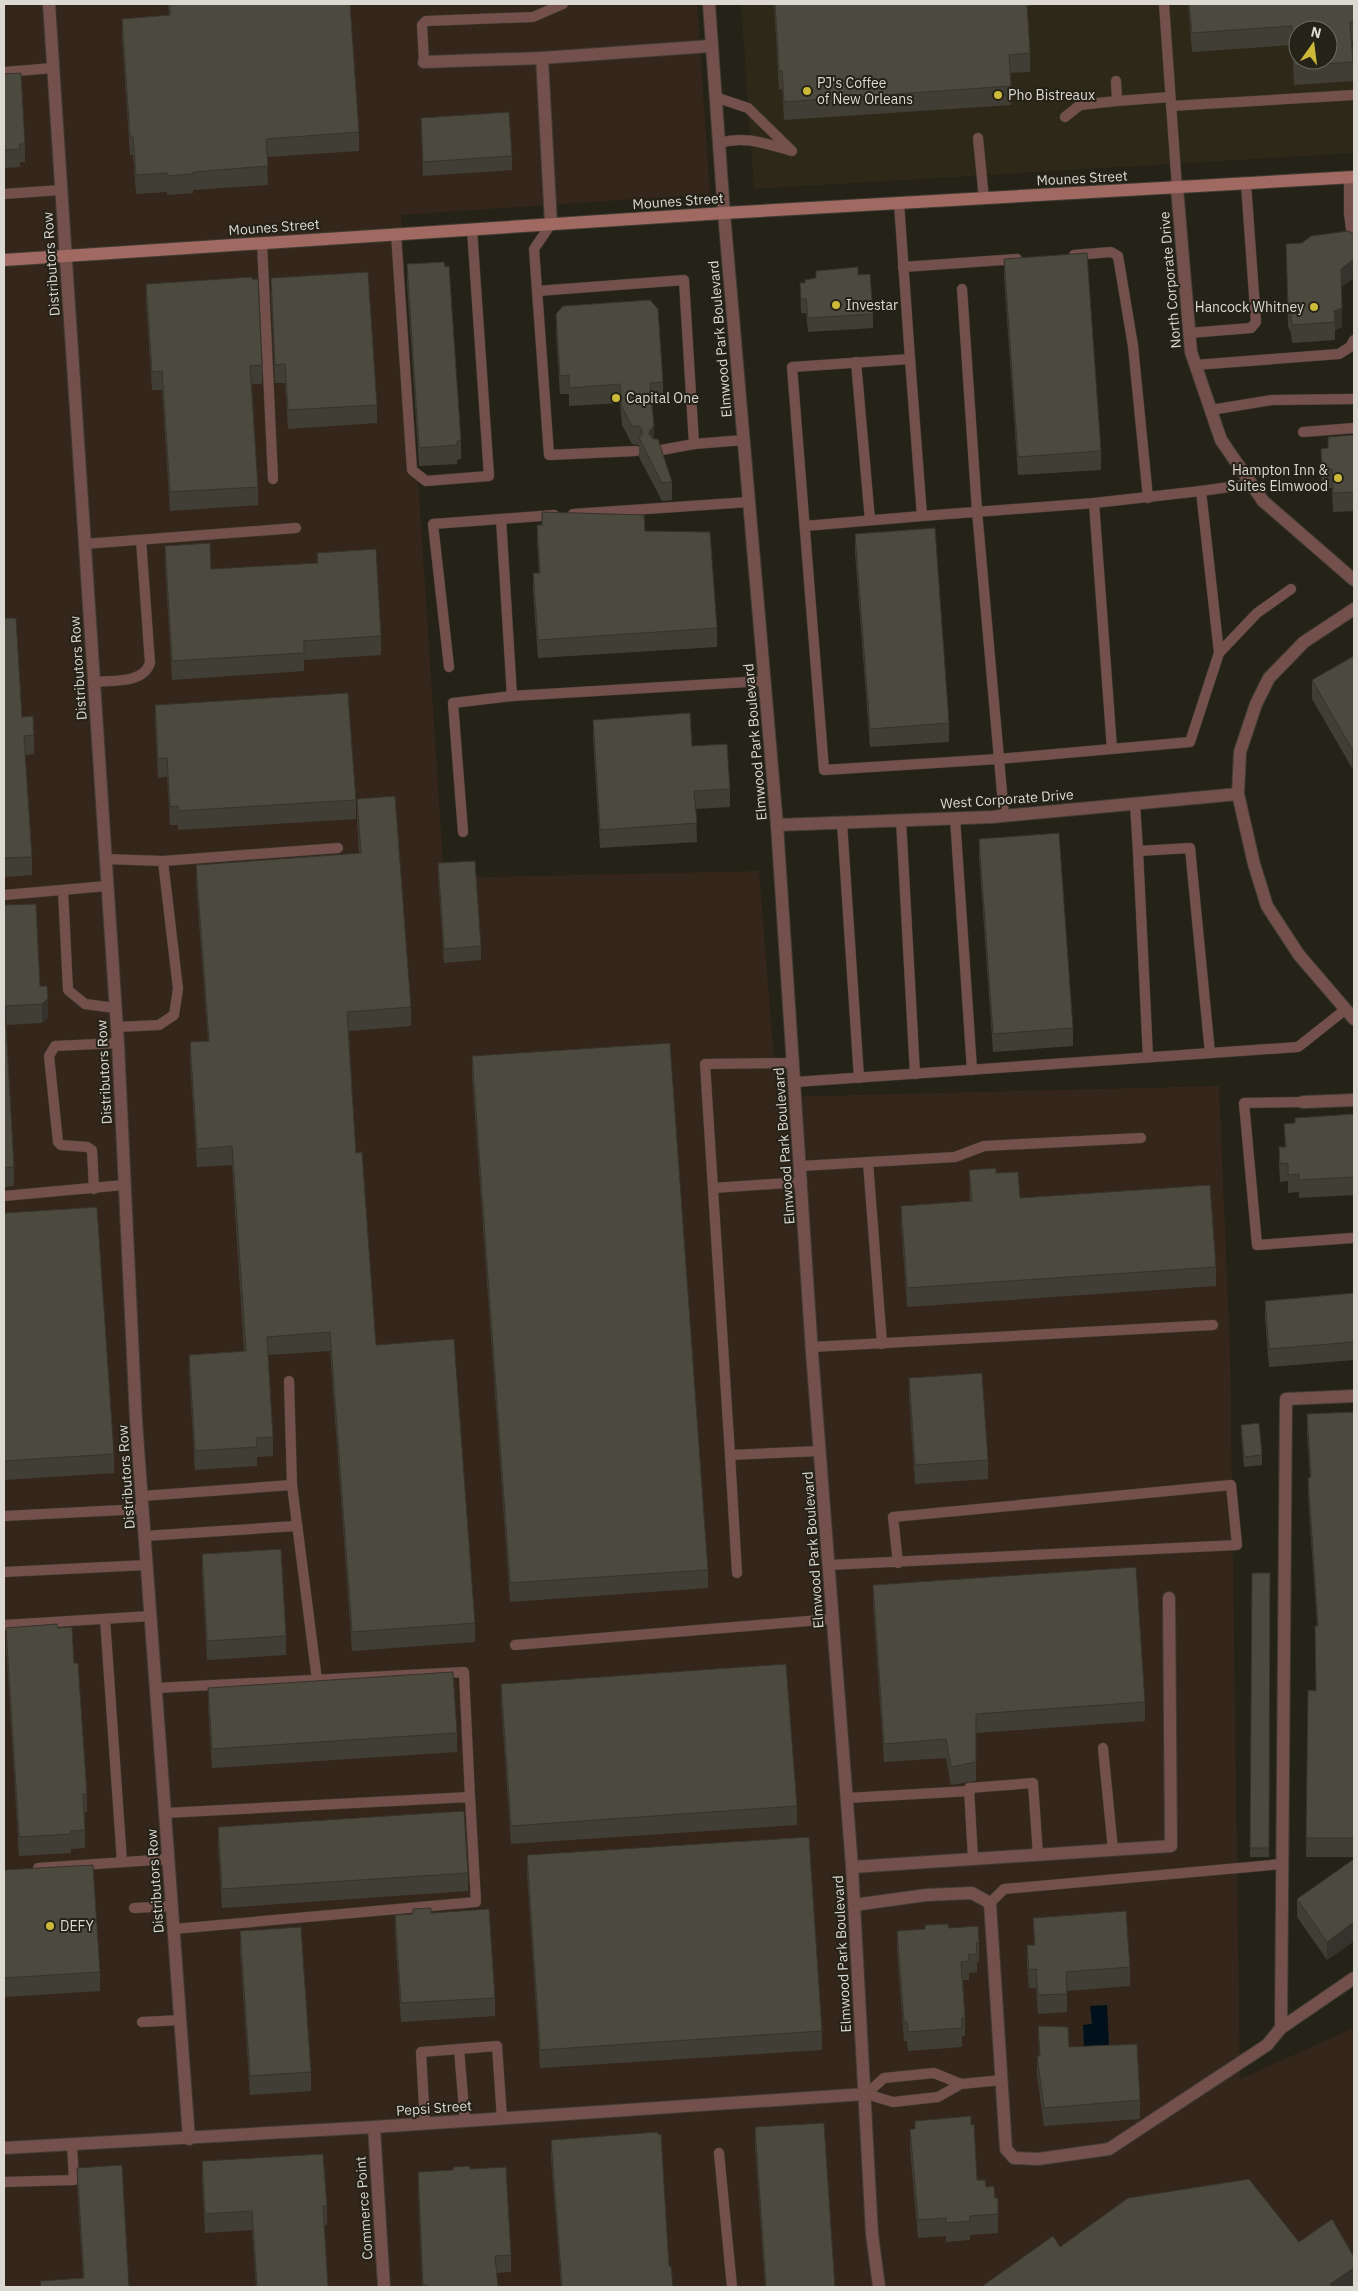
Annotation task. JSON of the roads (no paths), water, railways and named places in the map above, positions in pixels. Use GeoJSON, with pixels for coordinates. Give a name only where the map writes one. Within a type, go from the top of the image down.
{"type":"FeatureCollection","features":[{"type":"Feature","properties":{"kind":"main road","name":"Mounes Street"},"geometry":{"type":"LineString","coordinates":[[4,260],[724,213],[1352,177]]}},
{"type":"Feature","properties":{"kind":"street","name":"Distributors Row"},"geometry":{"type":"LineString","coordinates":[[49,4],[117,1027],[124,1185],[145,1536],[189,2138]]}},
{"type":"Feature","properties":{"kind":"street","name":"Elmwood Park Boulevard"},"geometry":{"type":"LineString","coordinates":[[709,4],[724,213],[777,825],[812,1347],[852,1867],[866,2094],[872,2234],[879,2287]]}},
{"type":"Feature","properties":{"kind":"street"},"geometry":{"type":"LineString","coordinates":[[424,62],[542,58],[711,46]]}},
{"type":"Feature","properties":{"kind":"street"},"geometry":{"type":"LineString","coordinates":[[542,58],[551,224]]}},
{"type":"Feature","properties":{"kind":"street","name":"North Corporate Drive"},"geometry":{"type":"LineString","coordinates":[[1177,188],[1191,352],[1221,440],[1263,501],[1354,580]]}},
{"type":"Feature","properties":{"kind":"street"},"geometry":{"type":"LineString","coordinates":[[1350,1014],[1299,955],[1267,906],[1254,864],[1238,794],[1240,752],[1256,704],[1269,678],[1304,642],[1354,609]]}},
{"type":"Feature","properties":{"kind":"street","name":"West Corporate Drive"},"geometry":{"type":"LineString","coordinates":[[777,825],[1004,816],[1238,794]]}},
{"type":"Feature","properties":{"kind":"street"},"geometry":{"type":"LineString","coordinates":[[1304,1102],[1354,1100]]}},
{"type":"Feature","properties":{"kind":"street"},"geometry":{"type":"LineString","coordinates":[[1281,2028],[1286,1399],[1354,1396]]}},
{"type":"Feature","properties":{"kind":"street"},"geometry":{"type":"LineString","coordinates":[[852,1867],[1171,1846],[1169,1598]]}},
{"type":"Feature","properties":{"kind":"street"},"geometry":{"type":"LineString","coordinates":[[854,1904],[972,1893],[990,1903],[1006,2149],[1014,2158],[1038,2159],[1109,2149],[1267,2045],[1281,2028],[1354,1978]]}},
{"type":"Feature","properties":{"kind":"street","name":"Pepsi Street"},"geometry":{"type":"LineString","coordinates":[[4,2148],[374,2128],[866,2094]]}},
{"type":"Feature","properties":{"kind":"street","name":"Commerce Point"},"geometry":{"type":"LineString","coordinates":[[374,2128],[384,2287]]}},
{"type":"Feature","properties":{"kind":"lane"},"geometry":{"type":"LineString","coordinates":[[424,62],[422,25],[426,21],[533,17],[563,4]]}},
{"type":"Feature","properties":{"kind":"lane"},"geometry":{"type":"LineString","coordinates":[[1164,4],[1177,188]]}},
{"type":"Feature","properties":{"kind":"lane"},"geometry":{"type":"LineString","coordinates":[[4,72],[53,68]]}},
{"type":"Feature","properties":{"kind":"lane"},"geometry":{"type":"LineString","coordinates":[[1116,81],[1117,101]]}},
{"type":"Feature","properties":{"kind":"lane"},"geometry":{"type":"LineString","coordinates":[[1065,117],[1080,105],[1117,101],[1170,102],[1354,95]]}},
{"type":"Feature","properties":{"kind":"lane"},"geometry":{"type":"LineString","coordinates":[[715,97],[748,108],[792,151],[753,139],[732,139],[719,143]]}},
{"type":"Feature","properties":{"kind":"lane"},"geometry":{"type":"LineString","coordinates":[[978,138],[984,199]]}},
{"type":"Feature","properties":{"kind":"lane"},"geometry":{"type":"LineString","coordinates":[[1352,177],[1349,213],[1354,246]]}},
{"type":"Feature","properties":{"kind":"lane"},"geometry":{"type":"LineString","coordinates":[[1189,333],[1251,328],[1256,322],[1246,184]]}},
{"type":"Feature","properties":{"kind":"lane"},"geometry":{"type":"LineString","coordinates":[[4,194],[61,190]]}},
{"type":"Feature","properties":{"kind":"lane"},"geometry":{"type":"LineString","coordinates":[[899,203],[922,516]]}},
{"type":"Feature","properties":{"kind":"lane"},"geometry":{"type":"LineString","coordinates":[[551,224],[534,248],[549,455],[636,451]]}},
{"type":"Feature","properties":{"kind":"lane"},"geometry":{"type":"LineString","coordinates":[[396,234],[412,470],[426,481],[489,476],[472,229]]}},
{"type":"Feature","properties":{"kind":"lane"},"geometry":{"type":"LineString","coordinates":[[262,243],[273,479]]}},
{"type":"Feature","properties":{"kind":"lane"},"geometry":{"type":"LineString","coordinates":[[1062,255],[1111,252],[1118,256],[1133,346],[1148,498]]}},
{"type":"Feature","properties":{"kind":"lane"},"geometry":{"type":"LineString","coordinates":[[904,267],[1032,258]]}},
{"type":"Feature","properties":{"kind":"lane"},"geometry":{"type":"LineString","coordinates":[[537,291],[684,280],[694,444]]}},
{"type":"Feature","properties":{"kind":"lane"},"geometry":{"type":"LineString","coordinates":[[962,289],[977,511],[1004,816]]}},
{"type":"Feature","properties":{"kind":"lane"},"geometry":{"type":"LineString","coordinates":[[1196,365],[1339,354],[1350,347],[1354,340]]}},
{"type":"Feature","properties":{"kind":"lane"},"geometry":{"type":"LineString","coordinates":[[910,359],[792,367],[824,770],[998,759],[1190,742],[1219,653],[1201,491]]}},
{"type":"Feature","properties":{"kind":"lane"},"geometry":{"type":"LineString","coordinates":[[856,362],[870,520]]}},
{"type":"Feature","properties":{"kind":"lane"},"geometry":{"type":"LineString","coordinates":[[1211,410],[1272,400],[1354,398]]}},
{"type":"Feature","properties":{"kind":"lane"},"geometry":{"type":"LineString","coordinates":[[1303,432],[1354,428]]}},
{"type":"Feature","properties":{"kind":"lane"},"geometry":{"type":"LineString","coordinates":[[656,451],[694,444],[744,440]]}},
{"type":"Feature","properties":{"kind":"lane"},"geometry":{"type":"LineString","coordinates":[[805,526],[1148,498],[1251,484]]}},
{"type":"Feature","properties":{"kind":"lane"},"geometry":{"type":"LineString","coordinates":[[449,666],[434,524],[749,502]]}},
{"type":"Feature","properties":{"kind":"lane"},"geometry":{"type":"LineString","coordinates":[[1094,503],[1112,749]]}},
{"type":"Feature","properties":{"kind":"lane"},"geometry":{"type":"LineString","coordinates":[[501,519],[512,696]]}},
{"type":"Feature","properties":{"kind":"lane"},"geometry":{"type":"LineString","coordinates":[[84,544],[296,528]]}},
{"type":"Feature","properties":{"kind":"lane"},"geometry":{"type":"LineString","coordinates":[[94,682],[138,677],[147,672],[150,663],[141,540]]}},
{"type":"Feature","properties":{"kind":"lane"},"geometry":{"type":"LineString","coordinates":[[1219,653],[1257,613],[1291,589]]}},
{"type":"Feature","properties":{"kind":"lane"},"geometry":{"type":"LineString","coordinates":[[463,832],[453,703],[512,696],[765,681]]}},
{"type":"Feature","properties":{"kind":"lane"},"geometry":{"type":"LineString","coordinates":[[1135,804],[1148,1057]]}},
{"type":"Feature","properties":{"kind":"lane"},"geometry":{"type":"LineString","coordinates":[[954,818],[972,1070]]}},
{"type":"Feature","properties":{"kind":"lane"},"geometry":{"type":"LineString","coordinates":[[901,820],[915,1074]]}},
{"type":"Feature","properties":{"kind":"lane"},"geometry":{"type":"LineString","coordinates":[[842,823],[859,1078]]}},
{"type":"Feature","properties":{"kind":"lane"},"geometry":{"type":"LineString","coordinates":[[106,859],[163,861],[338,848]]}},
{"type":"Feature","properties":{"kind":"lane"},"geometry":{"type":"LineString","coordinates":[[1138,851],[1190,848],[1210,1053]]}},
{"type":"Feature","properties":{"kind":"lane"},"geometry":{"type":"LineString","coordinates":[[117,1027],[159,1025],[174,1015],[178,989],[163,861]]}},
{"type":"Feature","properties":{"kind":"lane"},"geometry":{"type":"LineString","coordinates":[[4,895],[108,886]]}},
{"type":"Feature","properties":{"kind":"lane"},"geometry":{"type":"LineString","coordinates":[[63,890],[68,990],[85,1004],[115,1008]]}},
{"type":"Feature","properties":{"kind":"lane"},"geometry":{"type":"LineString","coordinates":[[795,1082],[1298,1046],[1350,1014]]}},
{"type":"Feature","properties":{"kind":"lane"},"geometry":{"type":"LineString","coordinates":[[94,1189],[92,1150],[88,1147],[61,1145],[58,1142],[50,1056],[55,1046],[118,1043]]}},
{"type":"Feature","properties":{"kind":"lane"},"geometry":{"type":"LineString","coordinates":[[737,1573],[705,1064],[794,1064]]}},
{"type":"Feature","properties":{"kind":"lane"},"geometry":{"type":"LineString","coordinates":[[1304,1102],[1244,1103],[1257,1245],[1352,1238]]}},
{"type":"Feature","properties":{"kind":"lane"},"geometry":{"type":"LineString","coordinates":[[801,1166],[955,1157],[984,1146],[1141,1138]]}},
{"type":"Feature","properties":{"kind":"lane"},"geometry":{"type":"LineString","coordinates":[[868,1162],[882,1344]]}},
{"type":"Feature","properties":{"kind":"lane"},"geometry":{"type":"LineString","coordinates":[[714,1188],[802,1182]]}},
{"type":"Feature","properties":{"kind":"lane"},"geometry":{"type":"LineString","coordinates":[[4,1196],[124,1185]]}},
{"type":"Feature","properties":{"kind":"lane"},"geometry":{"type":"LineString","coordinates":[[812,1347],[1214,1325]]}},
{"type":"Feature","properties":{"kind":"lane"},"geometry":{"type":"LineString","coordinates":[[290,1381],[292,1485],[317,1680]]}},
{"type":"Feature","properties":{"kind":"lane"},"geometry":{"type":"LineString","coordinates":[[730,1456],[820,1451]]}},
{"type":"Feature","properties":{"kind":"lane"},"geometry":{"type":"LineString","coordinates":[[4,1516],[292,1485]]}},
{"type":"Feature","properties":{"kind":"lane"},"geometry":{"type":"LineString","coordinates":[[829,1565],[898,1563],[1237,1545],[1231,1485],[894,1517],[898,1563]]}},
{"type":"Feature","properties":{"kind":"lane"},"geometry":{"type":"LineString","coordinates":[[145,1536],[296,1526]]}},
{"type":"Feature","properties":{"kind":"lane"},"geometry":{"type":"LineString","coordinates":[[4,1572],[147,1565]]}},
{"type":"Feature","properties":{"kind":"lane"},"geometry":{"type":"LineString","coordinates":[[4,1625],[151,1616]]}},
{"type":"Feature","properties":{"kind":"lane"},"geometry":{"type":"LineString","coordinates":[[105,1619],[122,1862]]}},
{"type":"Feature","properties":{"kind":"lane"},"geometry":{"type":"LineString","coordinates":[[515,1645],[833,1619]]}},
{"type":"Feature","properties":{"kind":"lane"},"geometry":{"type":"LineString","coordinates":[[156,1688],[464,1672],[476,1902],[174,1929]]}},
{"type":"Feature","properties":{"kind":"lane"},"geometry":{"type":"LineString","coordinates":[[1103,1748],[1112,1850]]}},
{"type":"Feature","properties":{"kind":"lane"},"geometry":{"type":"LineString","coordinates":[[973,1859],[969,1788],[1032,1783],[1038,1855]]}},
{"type":"Feature","properties":{"kind":"lane"},"geometry":{"type":"LineString","coordinates":[[847,1798],[970,1791]]}},
{"type":"Feature","properties":{"kind":"lane"},"geometry":{"type":"LineString","coordinates":[[165,1813],[470,1797]]}},
{"type":"Feature","properties":{"kind":"lane"},"geometry":{"type":"LineString","coordinates":[[24,1869],[169,1859]]}},
{"type":"Feature","properties":{"kind":"lane"},"geometry":{"type":"LineString","coordinates":[[990,1903],[1004,1889],[1282,1864]]}},
{"type":"Feature","properties":{"kind":"lane"},"geometry":{"type":"LineString","coordinates":[[134,1908],[172,1906]]}},
{"type":"Feature","properties":{"kind":"lane"},"geometry":{"type":"LineString","coordinates":[[142,2022],[180,2020]]}},
{"type":"Feature","properties":{"kind":"lane"},"geometry":{"type":"LineString","coordinates":[[425,2124],[421,2052],[497,2046],[502,2119]]}},
{"type":"Feature","properties":{"kind":"lane"},"geometry":{"type":"LineString","coordinates":[[459,2049],[465,2121]]}},
{"type":"Feature","properties":{"kind":"lane"},"geometry":{"type":"LineString","coordinates":[[866,2094],[884,2078],[934,2073],[961,2084]]}},
{"type":"Feature","properties":{"kind":"lane"},"geometry":{"type":"LineString","coordinates":[[866,2094],[893,2102],[938,2097],[961,2084],[1002,2080]]}},
{"type":"Feature","properties":{"kind":"lane"},"geometry":{"type":"LineString","coordinates":[[4,2182],[74,2180],[72,2145]]}},
{"type":"Feature","properties":{"kind":"lane"},"geometry":{"type":"LineString","coordinates":[[718,2152],[732,2287]]}},
{"type":"Feature","properties":{"kind":"water"},"geometry":{"type":"Polygon","coordinates":[[[1107,2005],[1109,2045],[1084,2047],[1083,2025],[1092,2024],[1090,2006],[1107,2005]]]}},
{"type":"Feature","properties":{"kind":"place","name":"PJ's Coffee of New Orleans"},"geometry":{"type":"Point","coordinates":[807,91]}},
{"type":"Feature","properties":{"kind":"place","name":"Pho Bistreaux"},"geometry":{"type":"Point","coordinates":[998,95]}},
{"type":"Feature","properties":{"kind":"place","name":"Investar"},"geometry":{"type":"Point","coordinates":[836,305]}},
{"type":"Feature","properties":{"kind":"place","name":"Hancock Whitney"},"geometry":{"type":"Point","coordinates":[1314,307]}},
{"type":"Feature","properties":{"kind":"place","name":"Capital One"},"geometry":{"type":"Point","coordinates":[616,398]}},
{"type":"Feature","properties":{"kind":"place","name":"Hampton Inn & Suites Elmwood"},"geometry":{"type":"Point","coordinates":[1338,478]}},
{"type":"Feature","properties":{"kind":"place","name":"DEFY"},"geometry":{"type":"Point","coordinates":[50,1926]}}]}
